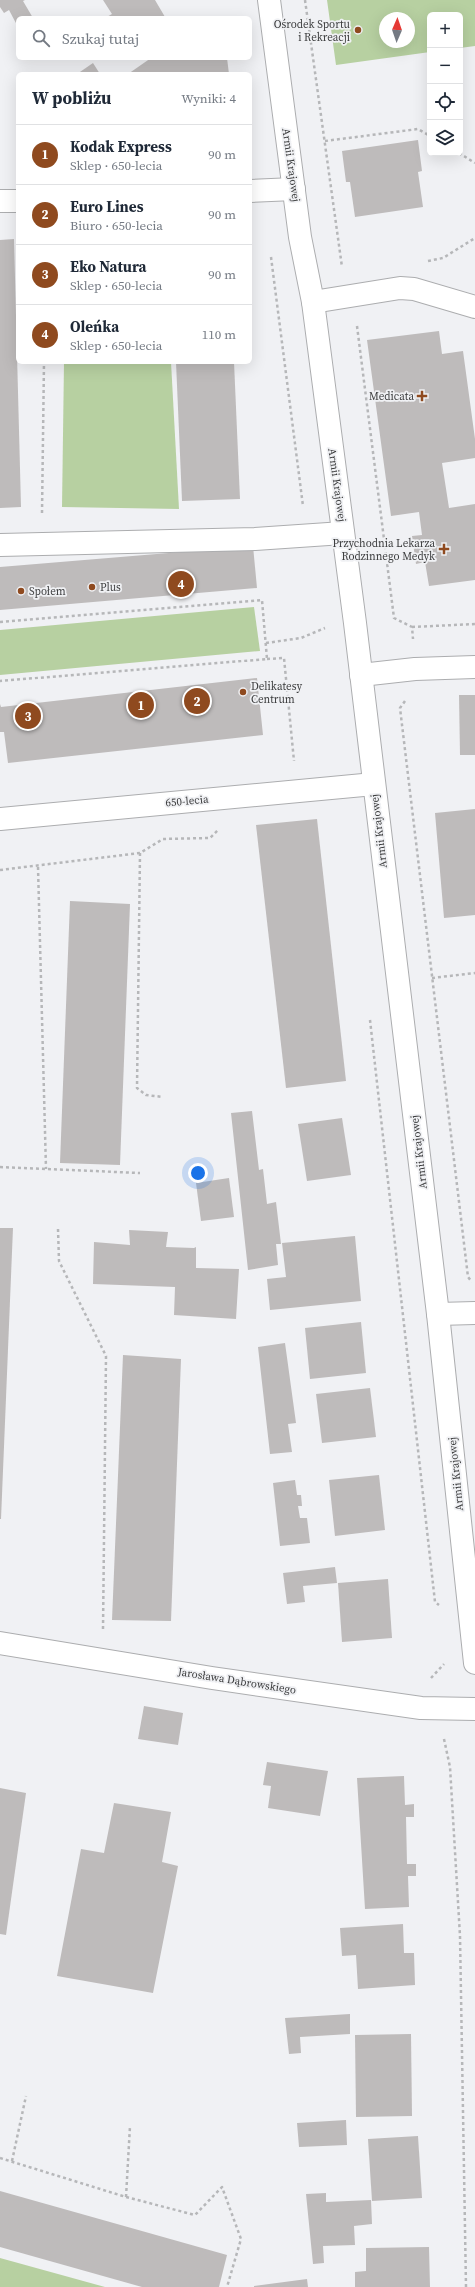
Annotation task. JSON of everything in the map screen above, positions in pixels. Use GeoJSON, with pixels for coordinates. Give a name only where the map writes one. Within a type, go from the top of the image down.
{"type":"FeatureCollection","features":[{"type":"Feature","properties":{"kind":"street","name":"Armii Krajowej"},"geometry":{"type":"LineString","coordinates":[[269,0],[294,189],[313,302],[361,675],[438,1314],[475,1663]]}},
{"type":"Feature","properties":{"kind":"street"},"geometry":{"type":"LineString","coordinates":[[252,191],[294,189]]}},
{"type":"Feature","properties":{"kind":"street"},"geometry":{"type":"LineString","coordinates":[[0,201],[16,201]]}},
{"type":"Feature","properties":{"kind":"street"},"geometry":{"type":"LineString","coordinates":[[313,302],[400,288],[414,290],[475,307]]}},
{"type":"Feature","properties":{"kind":"street"},"geometry":{"type":"LineString","coordinates":[[0,545],[255,539],[343,533]]}},
{"type":"Feature","properties":{"kind":"street"},"geometry":{"type":"LineString","coordinates":[[361,675],[415,669],[475,667]]}},
{"type":"Feature","properties":{"kind":"street","name":"650-lecia"},"geometry":{"type":"LineString","coordinates":[[0,819],[374,784]]}},
{"type":"Feature","properties":{"kind":"street"},"geometry":{"type":"LineString","coordinates":[[438,1314],[475,1313]]}},
{"type":"Feature","properties":{"kind":"street","name":"Jarosława Dąbrowskiego"},"geometry":{"type":"LineString","coordinates":[[0,1643],[204,1676],[421,1708],[475,1709]]}},
{"type":"Feature","properties":{"kind":"path"},"geometry":{"type":"LineString","coordinates":[[325,141],[418,129],[427,134]]}},
{"type":"Feature","properties":{"kind":"path"},"geometry":{"type":"LineString","coordinates":[[463,155],[475,162]]}},
{"type":"Feature","properties":{"kind":"path"},"geometry":{"type":"LineString","coordinates":[[270,249],[303,506],[299,510]]}},
{"type":"Feature","properties":{"kind":"path"},"geometry":{"type":"LineString","coordinates":[[42,519],[44,364]]}},
{"type":"Feature","properties":{"kind":"path"},"geometry":{"type":"LineString","coordinates":[[0,622],[262,600],[267,659]]}},
{"type":"Feature","properties":{"kind":"path"},"geometry":{"type":"LineString","coordinates":[[412,627],[475,624]]}},
{"type":"Feature","properties":{"kind":"path"},"geometry":{"type":"LineString","coordinates":[[0,681],[284,658],[294,768]]}},
{"type":"Feature","properties":{"kind":"path"},"geometry":{"type":"LineString","coordinates":[[0,870],[38,867],[140,853],[163,839],[210,838],[223,825]]}},
{"type":"Feature","properties":{"kind":"path"},"geometry":{"type":"LineString","coordinates":[[140,853],[137,1088],[146,1095],[163,1097]]}},
{"type":"Feature","properties":{"kind":"path"},"geometry":{"type":"LineString","coordinates":[[38,867],[46,1169]]}},
{"type":"Feature","properties":{"kind":"path"},"geometry":{"type":"LineString","coordinates":[[432,978],[475,973]]}},
{"type":"Feature","properties":{"kind":"path"},"geometry":{"type":"LineString","coordinates":[[370,1016],[435,1602],[440,1606]]}},
{"type":"Feature","properties":{"kind":"path"},"geometry":{"type":"LineString","coordinates":[[0,1167],[140,1173]]}},
{"type":"Feature","properties":{"kind":"path"},"geometry":{"type":"LineString","coordinates":[[58,1229],[59,1261],[106,1356],[103,1635]]}},
{"type":"Feature","properties":{"kind":"path"},"geometry":{"type":"LineString","coordinates":[[426,1682],[436,1674],[446,1660]]}},
{"type":"Feature","properties":{"kind":"path"},"geometry":{"type":"LineString","coordinates":[[437,1736],[443,1738],[450,1767],[460,1936],[466,2287]]}},
{"type":"Feature","properties":{"kind":"path"},"geometry":{"type":"LineString","coordinates":[[12,2161],[26,2096]]}},
{"type":"Feature","properties":{"kind":"path"},"geometry":{"type":"LineString","coordinates":[[126,2197],[130,2126]]}},
{"type":"Feature","properties":{"kind":"path"},"geometry":{"type":"LineString","coordinates":[[0,2158],[126,2197],[195,2215],[222,2187],[241,2239],[227,2287]]}},
{"type":"Feature","properties":{"kind":"green space","name":"Ośrodek Sportu i Rekreacji"},"geometry":{"type":"Polygon","coordinates":[[[327,0],[475,0],[475,46],[463,48],[463,12],[427,12],[427,52],[336,65],[327,0]]]}},
{"type":"Feature","properties":{"kind":"green space"},"geometry":{"type":"Polygon","coordinates":[[[64,364],[171,364],[179,509],[62,507],[64,364]]]}},
{"type":"Feature","properties":{"kind":"green space"},"geometry":{"type":"Polygon","coordinates":[[[254,607],[260,651],[0,675],[0,630],[254,607]]]}},
{"type":"Feature","properties":{"kind":"green space"},"geometry":{"type":"Polygon","coordinates":[[[0,2258],[105,2287],[0,2287],[0,2258]]]}},
{"type":"Feature","properties":{"kind":"building"},"geometry":{"type":"Polygon","coordinates":[[[0,0],[25,0],[23,1],[32,16],[16,16],[16,23],[9,10],[4,13],[0,7],[0,0]]]}},
{"type":"Feature","properties":{"kind":"building"},"geometry":{"type":"Polygon","coordinates":[[[103,0],[155,0],[164,16],[108,16],[112,14],[103,0]]]}},
{"type":"Feature","properties":{"kind":"building"},"geometry":{"type":"Polygon","coordinates":[[[148,60],[227,60],[229,72],[131,72],[148,60]]]}},
{"type":"Feature","properties":{"kind":"building"},"geometry":{"type":"Polygon","coordinates":[[[93,63],[99,72],[80,72],[93,63]]]}},
{"type":"Feature","properties":{"kind":"building"},"geometry":{"type":"Polygon","coordinates":[[[418,140],[422,171],[418,172],[423,207],[355,217],[350,182],[346,182],[342,151],[418,140]]]}},
{"type":"Feature","properties":{"kind":"building"},"geometry":{"type":"Polygon","coordinates":[[[14,239],[16,364],[17,364],[21,507],[0,508],[0,240],[14,239]]]}},
{"type":"Feature","properties":{"kind":"building","name":"Medicata"},"geometry":{"type":"Polygon","coordinates":[[[439,331],[442,354],[463,351],[475,439],[475,458],[442,463],[449,508],[475,504],[475,580],[429,586],[425,562],[416,564],[412,536],[422,535],[419,512],[391,516],[367,340],[439,331]]]}},
{"type":"Feature","properties":{"kind":"building"},"geometry":{"type":"Polygon","coordinates":[[[176,364],[234,364],[240,499],[182,501],[176,364]]]}},
{"type":"Feature","properties":{"kind":"building"},"geometry":{"type":"Polygon","coordinates":[[[253,546],[257,588],[0,610],[0,567],[253,546]]]}},
{"type":"Feature","properties":{"kind":"building"},"geometry":{"type":"Polygon","coordinates":[[[257,678],[263,735],[8,763],[4,732],[0,732],[0,704],[1,707],[257,678]]]}},
{"type":"Feature","properties":{"kind":"building"},"geometry":{"type":"Polygon","coordinates":[[[459,695],[475,695],[475,755],[460,755],[459,695]]]}},
{"type":"Feature","properties":{"kind":"building"},"geometry":{"type":"Polygon","coordinates":[[[475,809],[475,915],[444,918],[435,813],[475,809]]]}},
{"type":"Feature","properties":{"kind":"building"},"geometry":{"type":"Polygon","coordinates":[[[317,819],[346,1081],[286,1088],[256,825],[317,819]]]}},
{"type":"Feature","properties":{"kind":"building"},"geometry":{"type":"Polygon","coordinates":[[[70,901],[130,904],[120,1165],[60,1163],[70,901]]]}},
{"type":"Feature","properties":{"kind":"building"},"geometry":{"type":"Polygon","coordinates":[[[252,1111],[259,1170],[263,1169],[267,1204],[276,1202],[281,1244],[276,1244],[278,1265],[248,1270],[231,1113],[252,1111]]]}},
{"type":"Feature","properties":{"kind":"building"},"geometry":{"type":"Polygon","coordinates":[[[342,1118],[351,1175],[307,1181],[298,1124],[342,1118]]]}},
{"type":"Feature","properties":{"kind":"building"},"geometry":{"type":"Polygon","coordinates":[[[229,1178],[234,1217],[201,1221],[196,1183],[229,1178]]]}},
{"type":"Feature","properties":{"kind":"building"},"geometry":{"type":"Polygon","coordinates":[[[0,1228],[13,1228],[1,1519],[0,1519],[0,1228]]]}},
{"type":"Feature","properties":{"kind":"building"},"geometry":{"type":"Polygon","coordinates":[[[129,1230],[168,1232],[166,1247],[196,1247],[196,1268],[239,1269],[236,1319],[174,1315],[175,1287],[93,1284],[94,1242],[130,1245],[129,1230]]]}},
{"type":"Feature","properties":{"kind":"building"},"geometry":{"type":"Polygon","coordinates":[[[355,1236],[361,1301],[270,1310],[267,1279],[286,1277],[282,1243],[355,1236]]]}},
{"type":"Feature","properties":{"kind":"building"},"geometry":{"type":"Polygon","coordinates":[[[361,1322],[366,1373],[310,1379],[305,1328],[361,1322]]]}},
{"type":"Feature","properties":{"kind":"building"},"geometry":{"type":"Polygon","coordinates":[[[285,1343],[296,1423],[288,1424],[292,1452],[270,1454],[258,1347],[285,1343]]]}},
{"type":"Feature","properties":{"kind":"building"},"geometry":{"type":"Polygon","coordinates":[[[123,1355],[181,1359],[171,1621],[112,1620],[123,1355]]]}},
{"type":"Feature","properties":{"kind":"building"},"geometry":{"type":"Polygon","coordinates":[[[370,1388],[376,1437],[322,1443],[316,1394],[370,1388]]]}},
{"type":"Feature","properties":{"kind":"building"},"geometry":{"type":"Polygon","coordinates":[[[379,1475],[385,1530],[335,1536],[329,1480],[379,1475]]]}},
{"type":"Feature","properties":{"kind":"building"},"geometry":{"type":"Polygon","coordinates":[[[295,1480],[297,1495],[301,1495],[302,1506],[298,1506],[300,1518],[307,1518],[310,1543],[280,1546],[273,1483],[295,1480]]]}},
{"type":"Feature","properties":{"kind":"building"},"geometry":{"type":"Polygon","coordinates":[[[335,1567],[337,1583],[303,1586],[305,1602],[287,1604],[283,1573],[335,1567]]]}},
{"type":"Feature","properties":{"kind":"building"},"geometry":{"type":"Polygon","coordinates":[[[388,1579],[392,1638],[342,1642],[338,1583],[388,1579]]]}},
{"type":"Feature","properties":{"kind":"building"},"geometry":{"type":"Polygon","coordinates":[[[144,1706],[183,1713],[178,1745],[138,1739],[144,1706]]]}},
{"type":"Feature","properties":{"kind":"building"},"geometry":{"type":"Polygon","coordinates":[[[267,1762],[328,1771],[320,1816],[268,1808],[271,1786],[263,1785],[267,1762]]]}},
{"type":"Feature","properties":{"kind":"building"},"geometry":{"type":"Polygon","coordinates":[[[404,1776],[405,1805],[414,1804],[414,1817],[406,1817],[407,1864],[416,1864],[416,1876],[408,1876],[409,1907],[365,1909],[357,1778],[404,1776]]]}},
{"type":"Feature","properties":{"kind":"building"},"geometry":{"type":"Polygon","coordinates":[[[0,1788],[26,1793],[6,1935],[0,1934],[0,1788]]]}},
{"type":"Feature","properties":{"kind":"building"},"geometry":{"type":"Polygon","coordinates":[[[114,1803],[171,1812],[162,1862],[178,1866],[153,1993],[57,1976],[81,1849],[104,1853],[114,1803]]]}},
{"type":"Feature","properties":{"kind":"building"},"geometry":{"type":"Polygon","coordinates":[[[403,1924],[404,1953],[414,1953],[415,1985],[358,1989],[356,1955],[342,1956],[340,1928],[403,1924]]]}},
{"type":"Feature","properties":{"kind":"building"},"geometry":{"type":"Polygon","coordinates":[[[350,2014],[350,2034],[300,2037],[301,2053],[289,2054],[285,2018],[350,2014]]]}},
{"type":"Feature","properties":{"kind":"building"},"geometry":{"type":"Polygon","coordinates":[[[411,2034],[412,2116],[356,2117],[355,2035],[411,2034]]]}},
{"type":"Feature","properties":{"kind":"building"},"geometry":{"type":"Polygon","coordinates":[[[346,2120],[347,2145],[299,2147],[297,2123],[346,2120]]]}},
{"type":"Feature","properties":{"kind":"building"},"geometry":{"type":"Polygon","coordinates":[[[418,2136],[422,2198],[372,2201],[368,2139],[418,2136]]]}},
{"type":"Feature","properties":{"kind":"building"},"geometry":{"type":"Polygon","coordinates":[[[0,2191],[227,2255],[219,2287],[142,2287],[0,2247],[0,2191]]]}},
{"type":"Feature","properties":{"kind":"building"},"geometry":{"type":"Polygon","coordinates":[[[326,2193],[326,2202],[371,2200],[372,2224],[354,2226],[355,2245],[323,2246],[324,2263],[313,2264],[306,2194],[326,2193]]]}},
{"type":"Feature","properties":{"kind":"building"},"geometry":{"type":"Polygon","coordinates":[[[429,2247],[430,2287],[355,2287],[355,2272],[366,2271],[366,2248],[429,2247]]]}},
{"type":"Feature","properties":{"kind":"building"},"geometry":{"type":"Polygon","coordinates":[[[307,2279],[308,2287],[254,2287],[254,2286],[307,2279]]]}},
{"type":"Feature","properties":{"kind":"place","name":"Ośrodek Sportu i Rekreacji"},"geometry":{"type":"Point","coordinates":[358,30]}},
{"type":"Feature","properties":{"kind":"place","name":"Medicata"},"geometry":{"type":"Point","coordinates":[422,396]}},
{"type":"Feature","properties":{"kind":"place","name":"Przychodnia Lekarza Rodzinnego Medyk"},"geometry":{"type":"Point","coordinates":[444,549]}},
{"type":"Feature","properties":{"kind":"place","name":"Oleńka"},"geometry":{"type":"Point","coordinates":[181,584]}},
{"type":"Feature","properties":{"kind":"place","name":"Plus"},"geometry":{"type":"Point","coordinates":[92,587]}},
{"type":"Feature","properties":{"kind":"place","name":"Społem"},"geometry":{"type":"Point","coordinates":[21,591]}},
{"type":"Feature","properties":{"kind":"place","name":"Delikatesy Centrum"},"geometry":{"type":"Point","coordinates":[243,692]}},
{"type":"Feature","properties":{"kind":"place","name":"Euro Lines"},"geometry":{"type":"Point","coordinates":[197,701]}},
{"type":"Feature","properties":{"kind":"place","name":"Kodak Express"},"geometry":{"type":"Point","coordinates":[141,705]}},
{"type":"Feature","properties":{"kind":"place","name":"Eko Natura"},"geometry":{"type":"Point","coordinates":[28,716]}}]}
